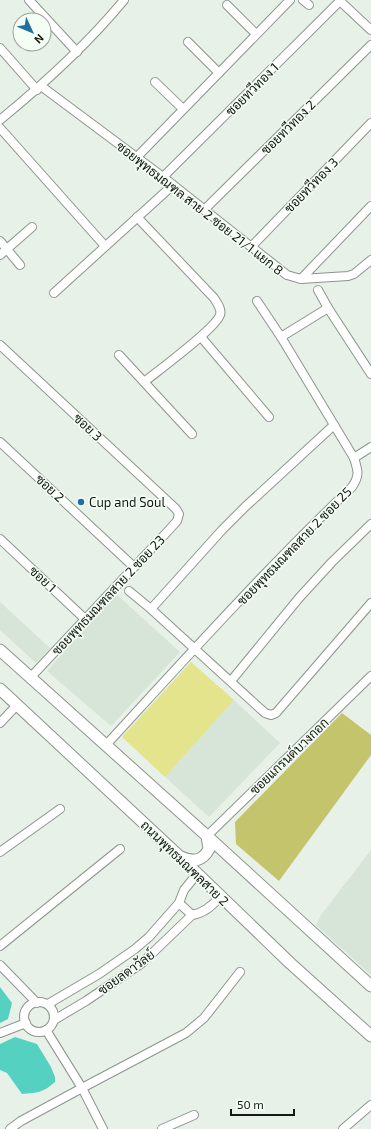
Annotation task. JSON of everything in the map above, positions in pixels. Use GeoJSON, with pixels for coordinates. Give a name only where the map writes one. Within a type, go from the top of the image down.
{"type":"FeatureCollection","features":[{"type":"Feature","properties":{"kind":"main road"},"geometry":{"type":"LineString","coordinates":[[0,650],[371,986]]}},
{"type":"Feature","properties":{"kind":"main road","name":"ถนนพุทธมณฑลสาย 2"},"geometry":{"type":"LineString","coordinates":[[2,694],[17,705],[290,963],[371,1036]]}},
{"type":"Feature","properties":{"kind":"main road"},"geometry":{"type":"LineString","coordinates":[[178,856],[192,860],[198,860],[203,857],[209,849],[207,836]]}},
{"type":"Feature","properties":{"kind":"street"},"geometry":{"type":"LineString","coordinates":[[29,0],[77,52]]}},
{"type":"Feature","properties":{"kind":"street"},"geometry":{"type":"LineString","coordinates":[[0,120],[39,88],[77,52],[124,0]]}},
{"type":"Feature","properties":{"kind":"street"},"geometry":{"type":"LineString","coordinates":[[136,158],[290,0]]}},
{"type":"Feature","properties":{"kind":"street"},"geometry":{"type":"LineString","coordinates":[[340,0],[371,30]]}},
{"type":"Feature","properties":{"kind":"street","name":"ซอยทวีทอง 1"},"geometry":{"type":"LineString","coordinates":[[163,177],[340,0]]}},
{"type":"Feature","properties":{"kind":"street"},"geometry":{"type":"LineString","coordinates":[[227,5],[256,34]]}},
{"type":"Feature","properties":{"kind":"street"},"geometry":{"type":"LineString","coordinates":[[188,42],[219,72]]}},
{"type":"Feature","properties":{"kind":"street","name":"ซอยทวีทอง 2"},"geometry":{"type":"LineString","coordinates":[[204,210],[371,45]]}},
{"type":"Feature","properties":{"kind":"street","name":"ซอยพุทธมณฑล สาย 2 ซอย 21/1 แยก 8"},"geometry":{"type":"LineString","coordinates":[[0,48],[39,88],[163,177],[287,274],[301,279],[348,276],[354,274],[371,260]]}},
{"type":"Feature","properties":{"kind":"street"},"geometry":{"type":"LineString","coordinates":[[155,82],[183,109]]}},
{"type":"Feature","properties":{"kind":"street","name":"ซอยทวีทอง 3"},"geometry":{"type":"LineString","coordinates":[[251,247],[371,123]]}},
{"type":"Feature","properties":{"kind":"street"},"geometry":{"type":"LineString","coordinates":[[0,128],[105,246]]}},
{"type":"Feature","properties":{"kind":"street"},"geometry":{"type":"LineString","coordinates":[[54,293],[173,185]]}},
{"type":"Feature","properties":{"kind":"street"},"geometry":{"type":"LineString","coordinates":[[301,279],[371,206]]}},
{"type":"Feature","properties":{"kind":"street"},"geometry":{"type":"LineString","coordinates":[[137,217],[214,298],[221,313],[218,319],[201,336],[144,382]]}},
{"type":"Feature","properties":{"kind":"street"},"geometry":{"type":"LineString","coordinates":[[0,255],[32,227]]}},
{"type":"Feature","properties":{"kind":"street"},"geometry":{"type":"LineString","coordinates":[[0,241],[20,265]]}},
{"type":"Feature","properties":{"kind":"street"},"geometry":{"type":"LineString","coordinates":[[318,290],[371,374]]}},
{"type":"Feature","properties":{"kind":"street","name":"ซอยพุทธมณฑลสาย 2 ซอย 25"},"geometry":{"type":"LineString","coordinates":[[106,745],[194,648],[352,486],[357,479],[358,471],[354,458],[281,337],[257,301]]}},
{"type":"Feature","properties":{"kind":"street"},"geometry":{"type":"LineString","coordinates":[[281,337],[328,308]]}},
{"type":"Feature","properties":{"kind":"street"},"geometry":{"type":"LineString","coordinates":[[201,336],[269,416]]}},
{"type":"Feature","properties":{"kind":"street","name":"ซอย 3"},"geometry":{"type":"LineString","coordinates":[[0,345],[176,509]]}},
{"type":"Feature","properties":{"kind":"street"},"geometry":{"type":"LineString","coordinates":[[119,355],[192,434]]}},
{"type":"Feature","properties":{"kind":"street"},"geometry":{"type":"LineString","coordinates":[[151,609],[222,530],[334,425]]}},
{"type":"Feature","properties":{"kind":"street","name":"ซอย 2"},"geometry":{"type":"LineString","coordinates":[[0,442],[134,567]]}},
{"type":"Feature","properties":{"kind":"street"},"geometry":{"type":"LineString","coordinates":[[354,458],[371,447]]}},
{"type":"Feature","properties":{"kind":"street","name":"ซอยพุทธมณฑลสาย 2 ซอย 23"},"geometry":{"type":"LineString","coordinates":[[30,678],[177,521],[179,514],[176,509]]}},
{"type":"Feature","properties":{"kind":"street"},"geometry":{"type":"LineString","coordinates":[[231,681],[299,598],[332,562],[371,524]]}},
{"type":"Feature","properties":{"kind":"street","name":"ซอย 1"},"geometry":{"type":"LineString","coordinates":[[0,539],[85,619]]}},
{"type":"Feature","properties":{"kind":"street"},"geometry":{"type":"LineString","coordinates":[[129,591],[151,609],[265,713],[271,715],[276,713],[371,603]]}},
{"type":"Feature","properties":{"kind":"street","name":"ซอยแกรนด์บางกอก"},"geometry":{"type":"LineString","coordinates":[[207,836],[371,676]]}},
{"type":"Feature","properties":{"kind":"street"},"geometry":{"type":"LineString","coordinates":[[0,723],[17,705]]}},
{"type":"Feature","properties":{"kind":"street"},"geometry":{"type":"LineString","coordinates":[[0,852],[60,809]]}},
{"type":"Feature","properties":{"kind":"street"},"geometry":{"type":"LineString","coordinates":[[0,946],[120,849]]}},
{"type":"Feature","properties":{"kind":"street","name":"ซอยลดาวัลย์"},"geometry":{"type":"LineString","coordinates":[[48,1004],[99,974],[135,949],[149,937],[179,903],[184,890],[197,874]]}},
{"type":"Feature","properties":{"kind":"street","name":"ซอยลดาวัลย์"},"geometry":{"type":"LineString","coordinates":[[46,1030],[51,1026],[54,1020],[75,1008],[142,963],[192,915],[199,914],[220,897]]}},
{"type":"Feature","properties":{"kind":"street"},"geometry":{"type":"LineString","coordinates":[[179,903],[192,915]]}},
{"type":"Feature","properties":{"kind":"street"},"geometry":{"type":"LineString","coordinates":[[0,965],[37,1002]]}},
{"type":"Feature","properties":{"kind":"street"},"geometry":{"type":"LineString","coordinates":[[10,1129],[20,1121],[186,1033],[204,1018],[240,972]]}},
{"type":"Feature","properties":{"kind":"street"},"geometry":{"type":"LineString","coordinates":[[54,1020],[52,1009],[48,1004],[43,1002],[37,1002],[28,1007],[24,1017],[26,1023],[35,1031],[46,1030],[82,1088],[103,1129]]}},
{"type":"Feature","properties":{"kind":"street"},"geometry":{"type":"LineString","coordinates":[[0,1032],[26,1023]]}},
{"type":"Feature","properties":{"kind":"street"},"geometry":{"type":"LineString","coordinates":[[343,1129],[371,1105]]}},
{"type":"Feature","properties":{"kind":"street"},"geometry":{"type":"LineString","coordinates":[[162,1129],[194,1115]]}},
{"type":"Feature","properties":{"kind":"shaded area"},"geometry":{"type":"Polygon","coordinates":[[[116,594],[180,652],[111,726],[47,671],[116,594]]]}},
{"type":"Feature","properties":{"kind":"shaded area"},"geometry":{"type":"Polygon","coordinates":[[[0,602],[50,648],[36,663],[0,630],[0,602]]]}},
{"type":"Feature","properties":{"kind":"shaded area"},"geometry":{"type":"Polygon","coordinates":[[[191,662],[234,700],[165,777],[122,737],[191,662]]]}},
{"type":"Feature","properties":{"kind":"shaded area"},"geometry":{"type":"Polygon","coordinates":[[[234,700],[280,743],[209,817],[165,777],[234,700]]]}},
{"type":"Feature","properties":{"kind":"shaded area"},"geometry":{"type":"Polygon","coordinates":[[[342,713],[371,735],[371,755],[279,881],[236,844],[235,822],[342,713]]]}},
{"type":"Feature","properties":{"kind":"shaded area"},"geometry":{"type":"Polygon","coordinates":[[[371,850],[371,975],[316,925],[321,915],[371,850]]]}},
{"type":"Feature","properties":{"kind":"water"},"geometry":{"type":"Polygon","coordinates":[[[0,987],[12,1003],[8,1019],[0,1023],[0,987]]]}},
{"type":"Feature","properties":{"kind":"water"},"geometry":{"type":"Polygon","coordinates":[[[15,1037],[37,1044],[51,1067],[55,1077],[55,1082],[44,1090],[22,1094],[7,1073],[0,1070],[0,1044],[15,1037]]]}},
{"type":"Feature","properties":{"kind":"place","name":"Cup and Soul"},"geometry":{"type":"Point","coordinates":[81,502]}}]}
